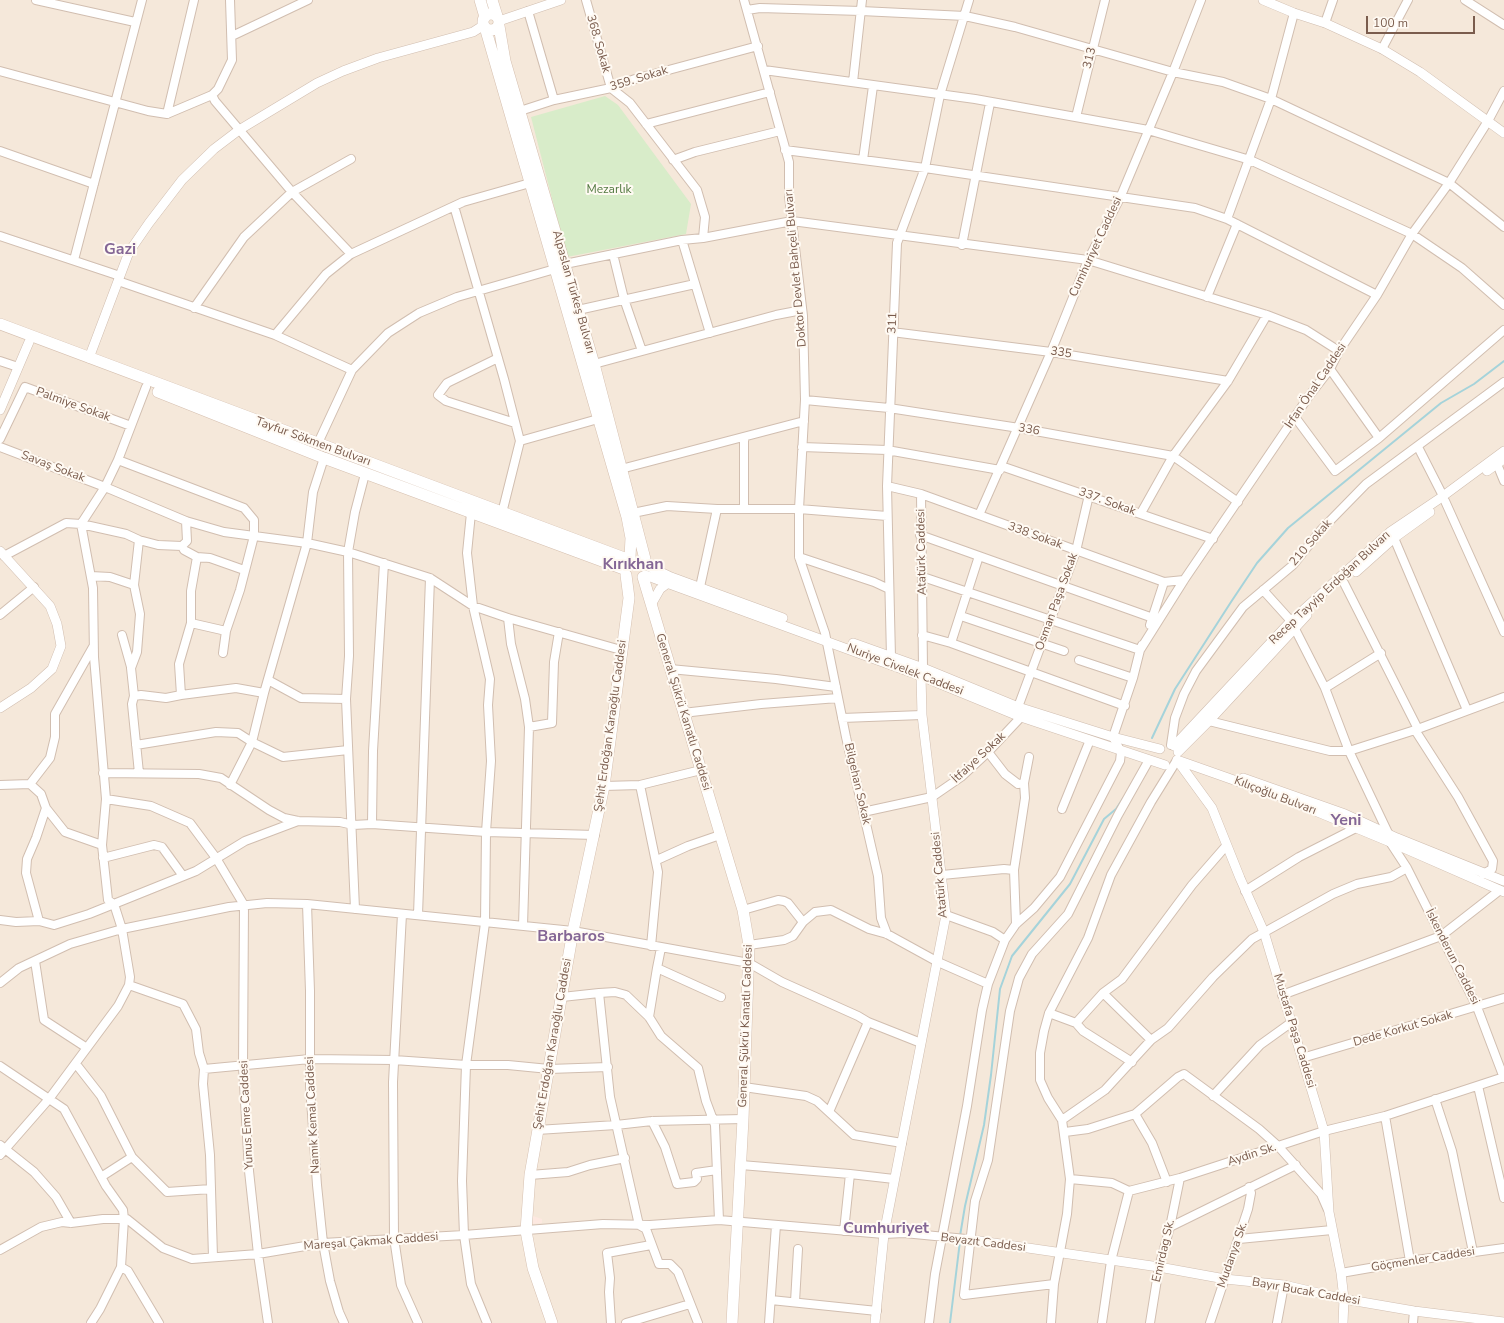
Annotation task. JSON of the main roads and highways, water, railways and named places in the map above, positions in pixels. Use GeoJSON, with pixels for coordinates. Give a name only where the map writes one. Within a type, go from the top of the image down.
{"type":"FeatureCollection","features":[{"type":"Feature","properties":{"kind":"main road","name":"Alpaslan Türkeş Bulvarı"},"geometry":{"type":"LineString","coordinates":[[480,0],[485,23],[530,183],[627,517],[630,538],[627,565]]}},
{"type":"Feature","properties":{"kind":"main road","name":"Alpaslan Türkeş Bulvarı"},"geometry":{"type":"LineString","coordinates":[[492,0],[498,21],[505,61],[594,364],[633,513],[645,569]]}},
{"type":"Feature","properties":{"kind":"main road"},"geometry":{"type":"LineString","coordinates":[[485,23],[492,30],[498,21]]}},
{"type":"Feature","properties":{"kind":"main road","name":"Tayfur Sökmen Bulvarı"},"geometry":{"type":"LineString","coordinates":[[0,324],[502,513],[627,565]]}},
{"type":"Feature","properties":{"kind":"main road","name":"Tayfur Sökmen Bulvarı"},"geometry":{"type":"LineString","coordinates":[[0,332],[146,387],[324,458],[471,514],[627,565]]}},
{"type":"Feature","properties":{"kind":"main road","name":"Nuriye Civelek Caddesi"},"geometry":{"type":"LineString","coordinates":[[639,555],[645,569],[634,579],[627,565],[639,555]]}},
{"type":"Feature","properties":{"kind":"main road","name":"Şehit Erdoğan Karaoğlu Caddesi"},"geometry":{"type":"LineString","coordinates":[[552,1323],[533,1268],[526,1230],[530,1175],[573,931],[595,835],[604,786],[629,598],[627,565]]}},
{"type":"Feature","properties":{"kind":"main road","name":"General Şükrü Kanatlı Caddesi"},"geometry":{"type":"LineString","coordinates":[[645,569],[652,603],[670,669],[743,910],[749,945],[741,1165],[732,1323]]}},
{"type":"Feature","properties":{"kind":"waterway"},"geometry":{"type":"LineString","coordinates":[[1152,738],[1175,689],[1231,602],[1257,563],[1288,528],[1441,403],[1474,384],[1504,361]]}},
{"type":"Feature","properties":{"kind":"waterway"},"geometry":{"type":"LineString","coordinates":[[960,1236],[965,1206],[984,1125],[1000,989],[1012,956],[1070,884],[1104,819],[1116,809],[1124,797]]}},
{"type":"Feature","properties":{"kind":"waterway"},"geometry":{"type":"LineString","coordinates":[[950,1323],[960,1241]]}},
{"type":"Feature","properties":{"kind":"district","name":"Gazi"},"geometry":{"type":"Point","coordinates":[120,250]}},
{"type":"Feature","properties":{"kind":"district","name":"Kırıkhan"},"geometry":{"type":"Point","coordinates":[633,565]}},
{"type":"Feature","properties":{"kind":"district","name":"Yeni"},"geometry":{"type":"Point","coordinates":[1346,821]}},
{"type":"Feature","properties":{"kind":"district","name":"Barbaros"},"geometry":{"type":"Point","coordinates":[571,937]}},
{"type":"Feature","properties":{"kind":"district","name":"Cumhuriyet"},"geometry":{"type":"Point","coordinates":[886,1229]}},
{"type":"Feature","properties":{"kind":"park label","name":"Mezarlık"},"geometry":{"type":"Point","coordinates":[609,190]}}]}
